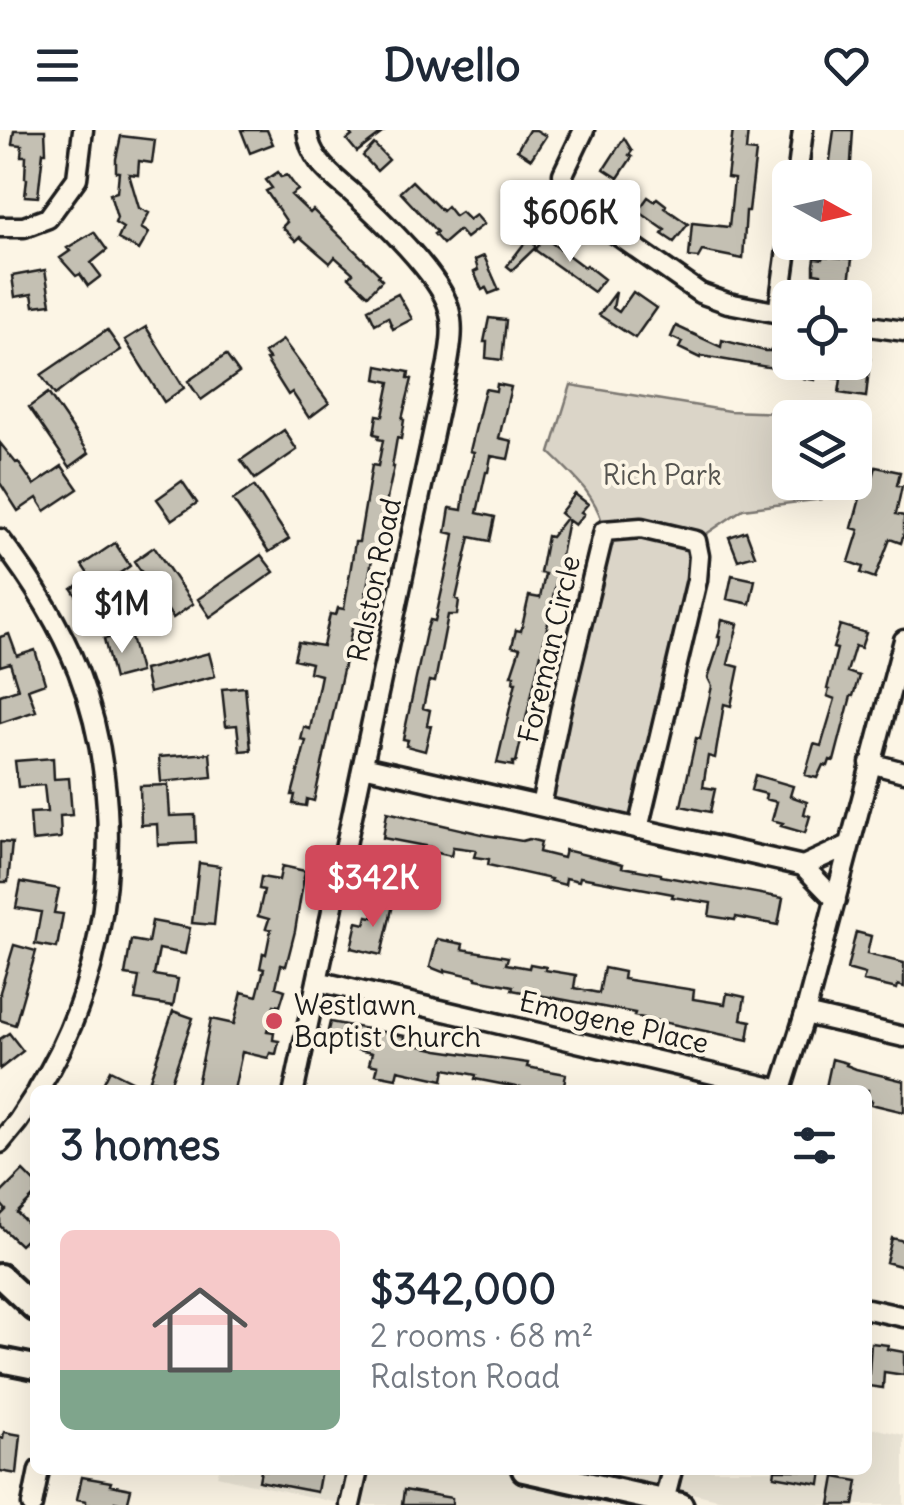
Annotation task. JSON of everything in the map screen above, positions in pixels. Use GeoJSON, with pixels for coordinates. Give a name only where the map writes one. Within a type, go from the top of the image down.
{"type":"FeatureCollection","features":[{"type":"Feature","properties":{"kind":"street"},"geometry":{"type":"LineString","coordinates":[[0,227],[24,227],[48,218],[77,178],[83,130]]}},
{"type":"Feature","properties":{"kind":"street","name":"Ralston Road"},"geometry":{"type":"LineString","coordinates":[[295,1085],[452,337],[451,314],[434,278],[363,203],[319,164],[307,130]]}},
{"type":"Feature","properties":{"kind":"street"},"geometry":{"type":"LineString","coordinates":[[584,130],[562,174],[566,199],[700,293],[772,312]]}},
{"type":"Feature","properties":{"kind":"street"},"geometry":{"type":"LineString","coordinates":[[799,160],[803,130]]}},
{"type":"Feature","properties":{"kind":"street"},"geometry":{"type":"LineString","coordinates":[[872,326],[904,331]]}},
{"type":"Feature","properties":{"kind":"street","name":"Foreman Circle"},"geometry":{"type":"LineString","coordinates":[[541,806],[604,531],[641,528],[696,541],[697,580],[638,829]]}},
{"type":"Feature","properties":{"kind":"street"},"geometry":{"type":"LineString","coordinates":[[0,539],[54,620],[79,673],[100,750],[106,804],[107,868],[99,938],[83,1000],[41,1085]]}},
{"type":"Feature","properties":{"kind":"street"},"geometry":{"type":"LineString","coordinates":[[783,1085],[806,1014],[904,640]]}},
{"type":"Feature","properties":{"kind":"street"},"geometry":{"type":"LineString","coordinates":[[870,764],[904,772]]}},
{"type":"Feature","properties":{"kind":"street"},"geometry":{"type":"LineString","coordinates":[[363,766],[802,866],[836,900]]}},
{"type":"Feature","properties":{"kind":"street"},"geometry":{"type":"LineString","coordinates":[[802,866],[849,845]]}},
{"type":"Feature","properties":{"kind":"street","name":"Emogene Place"},"geometry":{"type":"LineString","coordinates":[[317,981],[760,1085]]}},
{"type":"Feature","properties":{"kind":"street"},"geometry":{"type":"LineString","coordinates":[[806,1014],[904,1037]]}},
{"type":"Feature","properties":{"kind":"street"},"geometry":{"type":"LineString","coordinates":[[0,1144],[30,1102]]}},
{"type":"Feature","properties":{"kind":"street"},"geometry":{"type":"LineString","coordinates":[[0,1276],[30,1304]]}},
{"type":"Feature","properties":{"kind":"street"},"geometry":{"type":"LineString","coordinates":[[872,1310],[904,1317]]}},
{"type":"Feature","properties":{"kind":"street"},"geometry":{"type":"LineString","coordinates":[[0,1360],[30,1366]]}},
{"type":"Feature","properties":{"kind":"street"},"geometry":{"type":"LineString","coordinates":[[32,1505],[38,1475]]}},
{"type":"Feature","properties":{"kind":"street"},"geometry":{"type":"LineString","coordinates":[[350,1505],[357,1475]]}},
{"type":"Feature","properties":{"kind":"street"},"geometry":{"type":"LineString","coordinates":[[545,1475],[669,1504],[672,1475]]}},
{"type":"Feature","properties":{"kind":"shaded area"},"geometry":{"type":"Polygon","coordinates":[[[872,1428],[904,1435],[904,1505],[743,1505],[654,1484],[647,1505],[347,1505],[217,1476],[872,1475],[872,1428]]]}},
{"type":"Feature","properties":{"kind":"green space","name":"Rich Park"},"geometry":{"type":"Polygon","coordinates":[[[571,385],[729,411],[772,413],[772,500],[814,500],[743,509],[696,541],[699,556],[638,829],[541,806],[604,531],[591,498],[550,453],[571,385]]]}},
{"type":"Feature","properties":{"kind":"building"},"geometry":{"type":"Polygon","coordinates":[[[14,130],[45,130],[46,152],[38,197],[25,196],[26,156],[21,156],[22,145],[12,144],[14,130]]]}},
{"type":"Feature","properties":{"kind":"building"},"geometry":{"type":"Polygon","coordinates":[[[241,130],[267,130],[273,144],[250,153],[241,130]]]}},
{"type":"Feature","properties":{"kind":"building"},"geometry":{"type":"Polygon","coordinates":[[[347,130],[386,130],[357,152],[347,140],[352,136],[347,130]]]}},
{"type":"Feature","properties":{"kind":"building"},"geometry":{"type":"Polygon","coordinates":[[[529,130],[546,136],[531,159],[517,150],[529,130]]]}},
{"type":"Feature","properties":{"kind":"building"},"geometry":{"type":"Polygon","coordinates":[[[733,130],[748,130],[746,151],[756,152],[743,259],[702,251],[698,258],[689,257],[692,223],[729,227],[734,179],[727,178],[733,130]]]}},
{"type":"Feature","properties":{"kind":"building"},"geometry":{"type":"Polygon","coordinates":[[[834,130],[853,130],[851,160],[830,160],[834,130]]]}},
{"type":"Feature","properties":{"kind":"building"},"geometry":{"type":"Polygon","coordinates":[[[121,136],[155,140],[152,163],[139,161],[138,175],[129,174],[139,208],[149,213],[141,228],[149,233],[139,250],[118,239],[123,228],[115,223],[110,194],[117,192],[116,159],[121,136]]]}},
{"type":"Feature","properties":{"kind":"building"},"geometry":{"type":"Polygon","coordinates":[[[624,138],[632,157],[618,178],[604,169],[624,138]]]}},
{"type":"Feature","properties":{"kind":"building"},"geometry":{"type":"Polygon","coordinates":[[[374,144],[389,160],[377,171],[363,156],[374,144]]]}},
{"type":"Feature","properties":{"kind":"building"},"geometry":{"type":"Polygon","coordinates":[[[278,172],[281,177],[287,175],[298,190],[291,195],[310,213],[313,210],[379,274],[382,280],[368,295],[349,277],[353,273],[335,257],[330,263],[282,227],[287,222],[266,191],[272,188],[266,180],[278,172]]]}},
{"type":"Feature","properties":{"kind":"building"},"geometry":{"type":"Polygon","coordinates":[[[412,181],[442,211],[447,206],[455,216],[461,212],[469,220],[476,215],[484,224],[466,238],[459,230],[443,244],[434,234],[437,232],[400,192],[412,181]]]}},
{"type":"Feature","properties":{"kind":"building"},"geometry":{"type":"Polygon","coordinates":[[[526,184],[530,215],[511,218],[507,187],[526,184]]]}},
{"type":"Feature","properties":{"kind":"building"},"geometry":{"type":"Polygon","coordinates":[[[648,197],[654,201],[657,198],[688,224],[674,242],[662,234],[665,230],[638,211],[648,197]]]}},
{"type":"Feature","properties":{"kind":"building"},"geometry":{"type":"Polygon","coordinates":[[[94,232],[107,250],[91,263],[101,276],[88,286],[60,258],[70,251],[67,248],[94,232]]]}},
{"type":"Feature","properties":{"kind":"building"},"geometry":{"type":"Polygon","coordinates":[[[533,232],[535,248],[512,270],[507,266],[533,232]]]}},
{"type":"Feature","properties":{"kind":"building"},"geometry":{"type":"Polygon","coordinates":[[[545,238],[604,279],[594,292],[535,250],[545,238]]]}},
{"type":"Feature","properties":{"kind":"building"},"geometry":{"type":"Polygon","coordinates":[[[484,256],[499,290],[489,294],[486,288],[482,290],[474,272],[478,270],[475,260],[484,256]]]}},
{"type":"Feature","properties":{"kind":"building"},"geometry":{"type":"Polygon","coordinates":[[[815,260],[852,260],[849,280],[821,280],[821,274],[814,273],[815,260]]]}},
{"type":"Feature","properties":{"kind":"building"},"geometry":{"type":"Polygon","coordinates":[[[45,270],[51,304],[34,306],[32,294],[15,297],[12,276],[45,270]]]}},
{"type":"Feature","properties":{"kind":"building"},"geometry":{"type":"Polygon","coordinates":[[[616,292],[613,308],[619,312],[633,292],[656,308],[635,338],[599,315],[616,292]]]}},
{"type":"Feature","properties":{"kind":"building"},"geometry":{"type":"Polygon","coordinates":[[[398,294],[412,319],[393,329],[388,317],[375,324],[368,309],[398,294]]]}},
{"type":"Feature","properties":{"kind":"building"},"geometry":{"type":"Polygon","coordinates":[[[489,318],[506,320],[502,360],[486,358],[484,342],[489,318]]]}},
{"type":"Feature","properties":{"kind":"building"},"geometry":{"type":"Polygon","coordinates":[[[676,326],[721,347],[722,340],[765,351],[772,349],[772,368],[700,358],[679,348],[682,342],[671,337],[676,326]]]}},
{"type":"Feature","properties":{"kind":"building"},"geometry":{"type":"Polygon","coordinates":[[[146,327],[184,388],[164,402],[125,340],[146,327]]]}},
{"type":"Feature","properties":{"kind":"building"},"geometry":{"type":"Polygon","coordinates":[[[107,330],[121,350],[55,395],[41,375],[107,330]]]}},
{"type":"Feature","properties":{"kind":"building"},"geometry":{"type":"Polygon","coordinates":[[[283,340],[329,403],[309,418],[292,392],[288,395],[266,360],[269,359],[264,353],[283,340]]]}},
{"type":"Feature","properties":{"kind":"building"},"geometry":{"type":"Polygon","coordinates":[[[226,355],[239,373],[201,400],[188,381],[226,355]]]}},
{"type":"Feature","properties":{"kind":"building"},"geometry":{"type":"Polygon","coordinates":[[[378,366],[409,372],[408,378],[412,379],[401,439],[397,438],[361,621],[354,620],[314,801],[307,799],[306,806],[293,804],[306,741],[301,740],[304,727],[310,729],[321,675],[309,672],[311,663],[294,659],[298,642],[323,646],[330,614],[344,609],[372,465],[378,466],[383,440],[374,434],[377,415],[383,416],[390,382],[376,379],[378,366]]]}},
{"type":"Feature","properties":{"kind":"building"},"geometry":{"type":"Polygon","coordinates":[[[841,380],[868,380],[866,397],[839,393],[841,380]]]}},
{"type":"Feature","properties":{"kind":"building"},"geometry":{"type":"Polygon","coordinates":[[[497,384],[511,387],[499,438],[512,441],[508,459],[491,456],[486,472],[477,513],[495,517],[490,541],[470,537],[456,599],[457,615],[448,615],[435,682],[429,681],[423,708],[430,710],[427,725],[431,726],[425,751],[406,746],[408,740],[403,739],[426,632],[430,620],[435,621],[451,551],[454,534],[446,532],[450,508],[462,510],[474,452],[470,451],[485,389],[496,391],[497,384]]]}},
{"type":"Feature","properties":{"kind":"building"},"geometry":{"type":"Polygon","coordinates":[[[48,393],[89,453],[70,467],[29,407],[48,393]]]}},
{"type":"Feature","properties":{"kind":"building"},"geometry":{"type":"Polygon","coordinates":[[[284,430],[297,450],[255,479],[241,460],[284,430]]]}},
{"type":"Feature","properties":{"kind":"building"},"geometry":{"type":"Polygon","coordinates":[[[0,443],[34,485],[62,466],[78,489],[45,511],[37,498],[18,511],[0,483],[0,443]]]}},
{"type":"Feature","properties":{"kind":"building"},"geometry":{"type":"Polygon","coordinates":[[[876,467],[900,472],[897,485],[902,486],[896,514],[904,516],[901,543],[890,539],[875,578],[861,573],[863,567],[849,562],[859,530],[852,528],[860,500],[872,500],[876,467]]]}},
{"type":"Feature","properties":{"kind":"building"},"geometry":{"type":"Polygon","coordinates":[[[182,481],[197,503],[172,520],[157,499],[182,481]]]}},
{"type":"Feature","properties":{"kind":"building"},"geometry":{"type":"Polygon","coordinates":[[[254,486],[289,539],[269,552],[233,500],[254,486]]]}},
{"type":"Feature","properties":{"kind":"building"},"geometry":{"type":"Polygon","coordinates":[[[575,494],[588,504],[575,525],[568,520],[516,762],[513,766],[497,763],[516,682],[511,675],[520,648],[512,646],[516,630],[521,631],[529,596],[540,598],[547,536],[551,537],[566,518],[560,513],[575,494]]]}},
{"type":"Feature","properties":{"kind":"building"},"geometry":{"type":"Polygon","coordinates":[[[746,531],[755,555],[738,560],[729,537],[746,531]]]}},
{"type":"Feature","properties":{"kind":"building"},"geometry":{"type":"Polygon","coordinates":[[[115,543],[130,566],[103,585],[118,607],[95,623],[72,589],[90,577],[82,565],[115,543]]]}},
{"type":"Feature","properties":{"kind":"building"},"geometry":{"type":"Polygon","coordinates":[[[154,547],[193,604],[173,618],[134,561],[154,547]]]}},
{"type":"Feature","properties":{"kind":"building"},"geometry":{"type":"Polygon","coordinates":[[[261,555],[274,572],[210,617],[198,599],[261,555]]]}},
{"type":"Feature","properties":{"kind":"building"},"geometry":{"type":"Polygon","coordinates":[[[732,575],[755,580],[750,604],[727,599],[732,575]]]}},
{"type":"Feature","properties":{"kind":"building"},"geometry":{"type":"Polygon","coordinates":[[[722,620],[738,624],[728,664],[739,667],[731,706],[724,704],[715,758],[708,756],[703,787],[715,789],[710,812],[681,806],[712,686],[708,678],[722,620]]]}},
{"type":"Feature","properties":{"kind":"building"},"geometry":{"type":"Polygon","coordinates":[[[840,625],[866,633],[861,648],[855,646],[847,672],[859,676],[834,761],[823,765],[817,778],[805,775],[814,744],[821,746],[835,699],[827,696],[827,689],[840,625]]]}},
{"type":"Feature","properties":{"kind":"building"},"geometry":{"type":"Polygon","coordinates":[[[130,633],[140,672],[114,679],[104,639],[130,633]]]}},
{"type":"Feature","properties":{"kind":"building"},"geometry":{"type":"Polygon","coordinates":[[[9,634],[17,656],[35,650],[45,683],[28,689],[36,711],[0,723],[0,695],[18,689],[10,663],[0,666],[0,637],[9,634]]]}},
{"type":"Feature","properties":{"kind":"building"},"geometry":{"type":"Polygon","coordinates":[[[209,653],[215,676],[149,693],[144,670],[209,653]]]}},
{"type":"Feature","properties":{"kind":"building"},"geometry":{"type":"Polygon","coordinates":[[[245,687],[251,750],[240,751],[237,725],[226,726],[222,689],[245,687]]]}},
{"type":"Feature","properties":{"kind":"building"},"geometry":{"type":"Polygon","coordinates":[[[210,753],[212,777],[161,782],[159,757],[210,753]]]}},
{"type":"Feature","properties":{"kind":"building"},"geometry":{"type":"Polygon","coordinates":[[[53,758],[54,779],[69,778],[72,815],[60,816],[61,838],[32,841],[30,813],[47,812],[44,785],[18,787],[15,761],[53,758]]]}},
{"type":"Feature","properties":{"kind":"building"},"geometry":{"type":"Polygon","coordinates":[[[755,775],[793,786],[790,796],[807,802],[804,814],[810,816],[805,833],[772,820],[777,802],[751,790],[755,775]]]}},
{"type":"Feature","properties":{"kind":"building"},"geometry":{"type":"Polygon","coordinates":[[[168,785],[170,816],[195,815],[196,843],[158,845],[157,824],[141,825],[140,786],[168,785]]]}},
{"type":"Feature","properties":{"kind":"building"},"geometry":{"type":"Polygon","coordinates":[[[387,812],[486,835],[541,842],[539,852],[563,858],[565,850],[661,876],[783,898],[778,925],[709,916],[711,903],[672,897],[673,894],[580,877],[579,881],[566,878],[565,885],[488,865],[489,859],[474,857],[476,850],[453,847],[451,856],[429,851],[430,847],[383,838],[387,812]]]}},
{"type":"Feature","properties":{"kind":"building"},"geometry":{"type":"Polygon","coordinates":[[[0,842],[12,843],[8,882],[0,882],[0,842]]]}},
{"type":"Feature","properties":{"kind":"building"},"geometry":{"type":"Polygon","coordinates":[[[199,863],[220,866],[214,925],[192,923],[199,863]]]}},
{"type":"Feature","properties":{"kind":"building"},"geometry":{"type":"Polygon","coordinates":[[[282,866],[305,871],[295,931],[276,987],[285,990],[280,1006],[274,1005],[267,1031],[274,1032],[273,1040],[279,1041],[276,1054],[270,1053],[268,1058],[242,1052],[235,1085],[197,1085],[211,1019],[234,1024],[242,992],[257,996],[271,929],[266,928],[269,919],[258,916],[264,890],[259,889],[261,877],[279,880],[282,866]]]}},
{"type":"Feature","properties":{"kind":"building"},"geometry":{"type":"Polygon","coordinates":[[[21,882],[59,889],[54,913],[63,914],[57,948],[35,944],[41,912],[16,908],[21,882]]]}},
{"type":"Feature","properties":{"kind":"building"},"geometry":{"type":"Polygon","coordinates":[[[376,901],[393,905],[381,955],[351,948],[357,922],[365,924],[367,916],[373,917],[376,901]]]}},
{"type":"Feature","properties":{"kind":"building"},"geometry":{"type":"Polygon","coordinates":[[[152,921],[190,928],[185,954],[159,949],[154,975],[178,979],[173,1006],[135,1000],[139,977],[125,975],[131,940],[148,943],[152,921]]]}},
{"type":"Feature","properties":{"kind":"building"},"geometry":{"type":"Polygon","coordinates":[[[856,932],[871,936],[867,954],[904,963],[904,987],[863,981],[865,974],[847,969],[856,932]]]}},
{"type":"Feature","properties":{"kind":"building"},"geometry":{"type":"Polygon","coordinates":[[[437,939],[463,944],[462,949],[508,957],[506,964],[529,968],[530,964],[576,975],[574,988],[599,993],[604,968],[624,972],[623,979],[694,990],[693,999],[725,1004],[727,993],[745,997],[741,1019],[751,1021],[748,1040],[445,973],[430,967],[437,939]]]}},
{"type":"Feature","properties":{"kind":"building"},"geometry":{"type":"Polygon","coordinates":[[[14,945],[36,951],[15,1025],[0,1020],[0,992],[14,945]]]}},
{"type":"Feature","properties":{"kind":"building"},"geometry":{"type":"Polygon","coordinates":[[[173,1011],[193,1018],[170,1085],[150,1079],[173,1011]]]}},
{"type":"Feature","properties":{"kind":"building"},"geometry":{"type":"Polygon","coordinates":[[[330,1022],[405,1036],[404,1042],[438,1050],[528,1063],[527,1067],[566,1074],[564,1085],[506,1085],[445,1069],[443,1080],[398,1070],[396,1078],[376,1074],[378,1066],[369,1064],[372,1053],[325,1043],[330,1022]]]}},
{"type":"Feature","properties":{"kind":"building"},"geometry":{"type":"Polygon","coordinates":[[[9,1033],[23,1051],[0,1069],[0,1039],[9,1033]]]}},
{"type":"Feature","properties":{"kind":"building"},"geometry":{"type":"Polygon","coordinates":[[[832,1059],[904,1081],[904,1112],[872,1104],[872,1085],[826,1085],[832,1059]]]}},
{"type":"Feature","properties":{"kind":"building"},"geometry":{"type":"Polygon","coordinates":[[[110,1070],[140,1085],[102,1085],[110,1070]]]}},
{"type":"Feature","properties":{"kind":"building"},"geometry":{"type":"Polygon","coordinates":[[[23,1171],[30,1178],[30,1200],[17,1213],[30,1226],[30,1236],[20,1245],[0,1226],[0,1216],[6,1210],[0,1203],[0,1194],[23,1171]]]}},
{"type":"Feature","properties":{"kind":"building"},"geometry":{"type":"Polygon","coordinates":[[[892,1238],[904,1241],[904,1267],[886,1262],[892,1238]]]}},
{"type":"Feature","properties":{"kind":"building"},"geometry":{"type":"Polygon","coordinates":[[[872,1343],[904,1352],[904,1375],[884,1372],[883,1388],[872,1387],[872,1343]]]}},
{"type":"Feature","properties":{"kind":"building"},"geometry":{"type":"Polygon","coordinates":[[[4,1432],[21,1435],[17,1474],[0,1471],[0,1437],[4,1432]]]}},
{"type":"Feature","properties":{"kind":"building"},"geometry":{"type":"Polygon","coordinates":[[[260,1475],[320,1475],[317,1492],[259,1481],[260,1475]]]}},
{"type":"Feature","properties":{"kind":"building"},"geometry":{"type":"Polygon","coordinates":[[[774,1475],[821,1475],[820,1484],[774,1475]]]}},
{"type":"Feature","properties":{"kind":"building"},"geometry":{"type":"Polygon","coordinates":[[[82,1477],[131,1489],[127,1505],[86,1505],[86,1501],[77,1499],[82,1477]]]}},
{"type":"Feature","properties":{"kind":"building"},"geometry":{"type":"Polygon","coordinates":[[[835,1477],[858,1481],[854,1505],[830,1505],[835,1477]]]}},
{"type":"Feature","properties":{"kind":"building"},"geometry":{"type":"Polygon","coordinates":[[[404,1490],[452,1498],[452,1505],[402,1505],[404,1490]]]}},
{"type":"Feature","properties":{"kind":"place","name":"Westlawn Baptist Church"},"geometry":{"type":"Point","coordinates":[274,1021]}}]}
